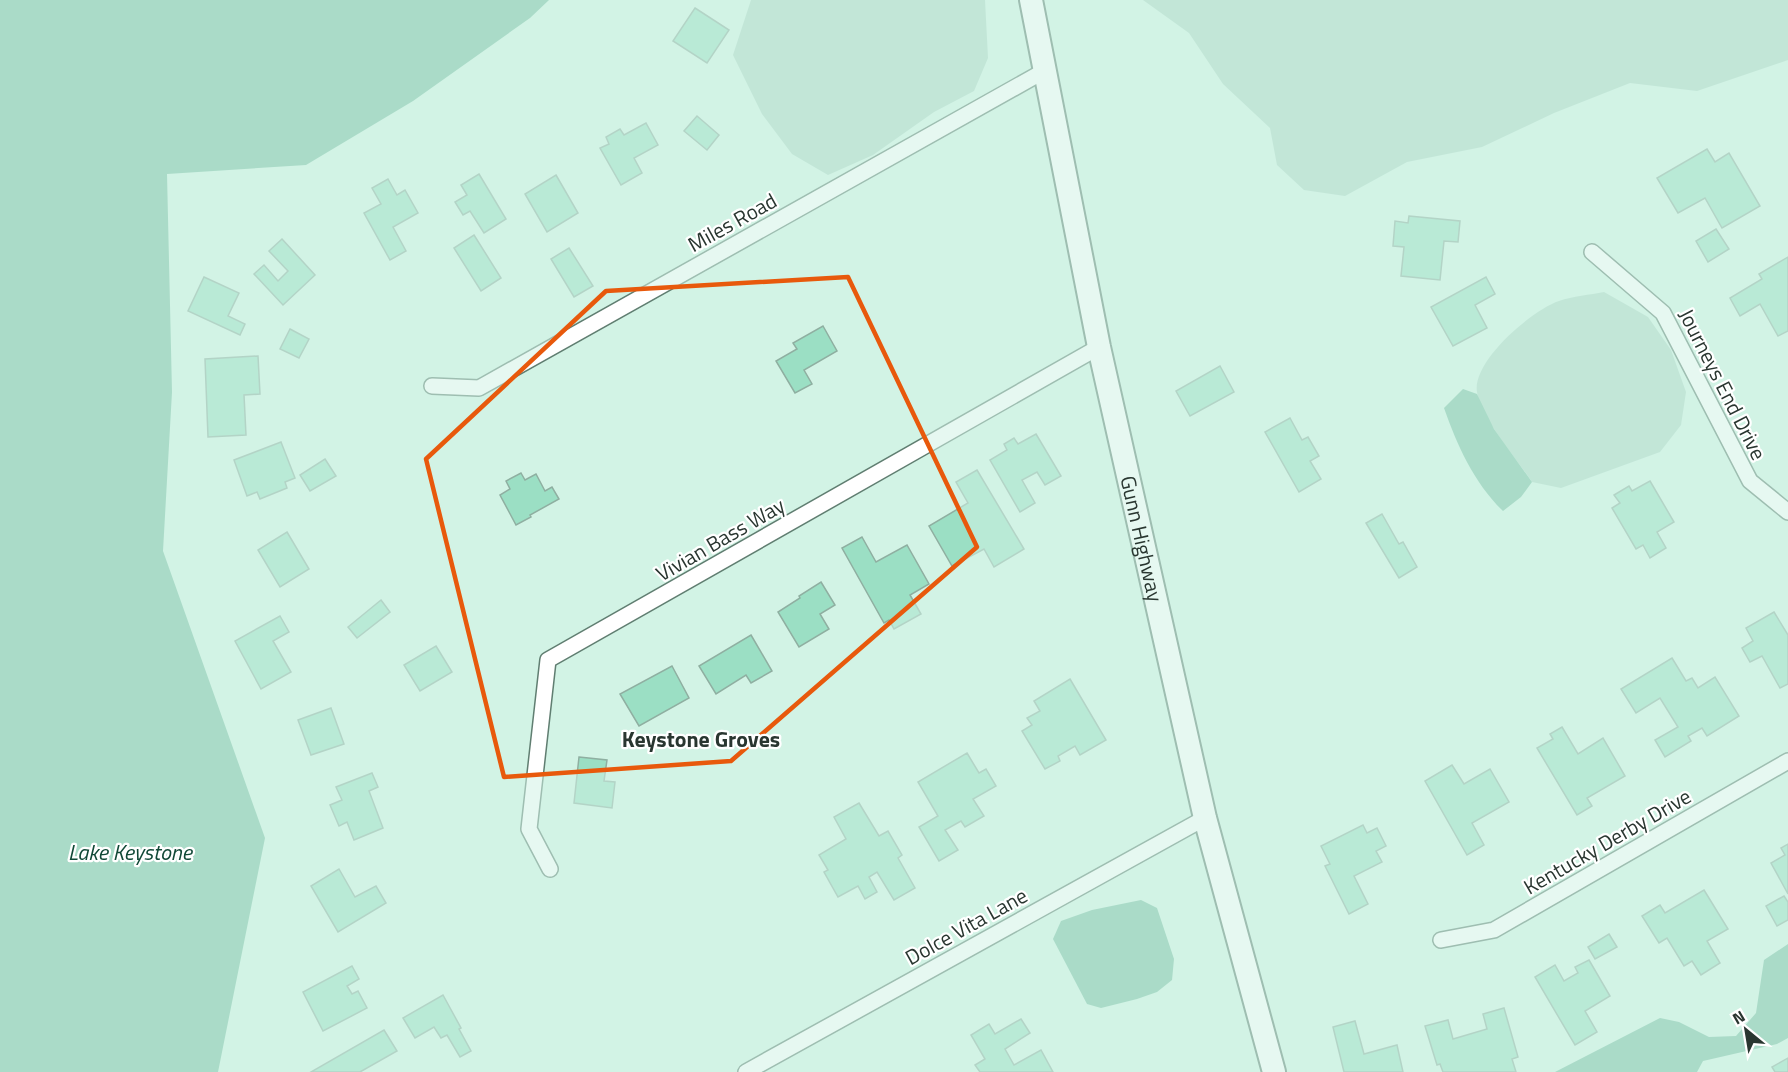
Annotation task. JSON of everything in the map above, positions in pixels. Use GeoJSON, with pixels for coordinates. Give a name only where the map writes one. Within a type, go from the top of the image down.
{"type":"FeatureCollection","features":[{"type":"Feature","properties":{"kind":"main road","name":"Gunn Highway"},"geometry":{"type":"LineString","coordinates":[[1031,0],[1099,347],[1205,818],[1274,1072]]}},
{"type":"Feature","properties":{"kind":"street","name":"Miles Road"},"geometry":{"type":"LineString","coordinates":[[432,386],[479,388],[1046,70]]}},
{"type":"Feature","properties":{"kind":"street","name":"Journeys End Drive"},"geometry":{"type":"LineString","coordinates":[[1592,252],[1663,313],[1750,481],[1788,512]]}},
{"type":"Feature","properties":{"kind":"street","name":"Vivian Bass Way"},"geometry":{"type":"LineString","coordinates":[[550,869],[529,829],[548,660],[1099,347]]}},
{"type":"Feature","properties":{"kind":"street","name":"Kentucky Derby Drive"},"geometry":{"type":"LineString","coordinates":[[1441,940],[1494,930],[1788,762]]}},
{"type":"Feature","properties":{"kind":"street","name":"Dolce Vita Lane"},"geometry":{"type":"LineString","coordinates":[[746,1072],[1205,818]]}},
{"type":"Feature","properties":{"kind":"highlighted area"},"geometry":{"type":"Polygon","coordinates":[[[848,277],[977,547],[731,761],[504,777],[426,459],[606,291],[848,277]]]}},
{"type":"Feature","properties":{"kind":"shaded area"},"geometry":{"type":"Polygon","coordinates":[[[751,0],[985,0],[988,58],[974,91],[934,112],[873,155],[828,175],[792,154],[762,114],[733,55],[751,0]]]}},
{"type":"Feature","properties":{"kind":"shaded area"},"geometry":{"type":"Polygon","coordinates":[[[1143,0],[1788,0],[1788,60],[1697,91],[1630,83],[1554,113],[1482,147],[1407,162],[1345,196],[1304,190],[1277,165],[1270,128],[1223,84],[1189,33],[1143,0]]]}},
{"type":"Feature","properties":{"kind":"shaded area"},"geometry":{"type":"Polygon","coordinates":[[[1604,292],[1648,317],[1671,350],[1686,392],[1681,425],[1660,452],[1561,488],[1532,482],[1485,414],[1477,392],[1478,380],[1484,366],[1506,338],[1534,315],[1559,301],[1604,292]]]}},
{"type":"Feature","properties":{"kind":"water","name":"Lake Keystone"},"geometry":{"type":"Polygon","coordinates":[[[0,0],[549,0],[530,18],[413,101],[306,165],[167,174],[172,392],[163,551],[265,838],[218,1072],[0,1072],[0,0]]]}},
{"type":"Feature","properties":{"kind":"water"},"geometry":{"type":"Polygon","coordinates":[[[1463,389],[1477,394],[1494,429],[1532,482],[1521,497],[1503,511],[1475,476],[1444,408],[1463,389]]]}},
{"type":"Feature","properties":{"kind":"water"},"geometry":{"type":"Polygon","coordinates":[[[1141,900],[1157,908],[1174,959],[1172,980],[1157,992],[1137,999],[1101,1008],[1087,1004],[1053,939],[1061,921],[1092,910],[1141,900]]]}},
{"type":"Feature","properties":{"kind":"water"},"geometry":{"type":"Polygon","coordinates":[[[1788,944],[1788,1038],[1777,1044],[1703,1061],[1697,1072],[1555,1072],[1660,1018],[1679,1022],[1709,1037],[1736,1036],[1756,1013],[1764,960],[1788,944]]]}},
{"type":"Feature","properties":{"kind":"building"},"geometry":{"type":"Polygon","coordinates":[[[695,8],[729,30],[707,63],[673,41],[695,8]]]}},
{"type":"Feature","properties":{"kind":"building"},"geometry":{"type":"Polygon","coordinates":[[[697,116],[719,135],[707,150],[684,131],[697,116]]]}},
{"type":"Feature","properties":{"kind":"building"},"geometry":{"type":"Polygon","coordinates":[[[646,123],[658,145],[634,158],[642,173],[621,185],[600,148],[609,144],[606,137],[620,129],[624,135],[646,123]]]}},
{"type":"Feature","properties":{"kind":"building"},"geometry":{"type":"Polygon","coordinates":[[[1707,149],[1715,162],[1729,153],[1760,206],[1722,228],[1705,198],[1678,213],[1657,178],[1707,149]]]}},
{"type":"Feature","properties":{"kind":"building"},"geometry":{"type":"Polygon","coordinates":[[[479,174],[506,219],[484,233],[470,211],[463,215],[455,202],[467,195],[461,185],[479,174]]]}},
{"type":"Feature","properties":{"kind":"building"},"geometry":{"type":"Polygon","coordinates":[[[556,175],[578,213],[547,232],[525,194],[556,175]]]}},
{"type":"Feature","properties":{"kind":"building"},"geometry":{"type":"Polygon","coordinates":[[[388,179],[397,195],[405,190],[418,213],[393,227],[406,251],[390,260],[364,213],[381,204],[372,188],[388,179]]]}},
{"type":"Feature","properties":{"kind":"building"},"geometry":{"type":"Polygon","coordinates":[[[1409,216],[1460,221],[1458,242],[1444,241],[1440,280],[1401,276],[1404,247],[1393,246],[1395,221],[1408,223],[1409,216]]]}},
{"type":"Feature","properties":{"kind":"building"},"geometry":{"type":"Polygon","coordinates":[[[1716,229],[1729,249],[1708,262],[1696,241],[1716,229]]]}},
{"type":"Feature","properties":{"kind":"building"},"geometry":{"type":"Polygon","coordinates":[[[474,235],[501,278],[481,291],[454,248],[474,235]]]}},
{"type":"Feature","properties":{"kind":"building"},"geometry":{"type":"Polygon","coordinates":[[[282,239],[315,275],[283,305],[254,274],[264,265],[278,281],[288,271],[269,251],[282,239]]]}},
{"type":"Feature","properties":{"kind":"building"},"geometry":{"type":"Polygon","coordinates":[[[569,248],[593,286],[574,297],[551,259],[569,248]]]}},
{"type":"Feature","properties":{"kind":"building"},"geometry":{"type":"Polygon","coordinates":[[[1788,257],[1788,331],[1778,336],[1760,304],[1740,316],[1730,298],[1762,279],[1759,274],[1788,257]]]}},
{"type":"Feature","properties":{"kind":"building"},"geometry":{"type":"Polygon","coordinates":[[[204,277],[239,293],[228,316],[245,324],[240,335],[188,311],[204,277]]]}},
{"type":"Feature","properties":{"kind":"building"},"geometry":{"type":"Polygon","coordinates":[[[1486,277],[1495,294],[1475,305],[1487,328],[1453,346],[1431,307],[1486,277]]]}},
{"type":"Feature","properties":{"kind":"building"},"geometry":{"type":"Polygon","coordinates":[[[823,326],[837,351],[804,370],[812,384],[795,393],[776,361],[797,349],[793,343],[823,326]]]}},
{"type":"Feature","properties":{"kind":"building"},"geometry":{"type":"Polygon","coordinates":[[[290,329],[309,339],[299,358],[280,349],[290,329]]]}},
{"type":"Feature","properties":{"kind":"building"},"geometry":{"type":"Polygon","coordinates":[[[258,356],[260,394],[244,395],[246,435],[208,437],[205,359],[258,356]]]}},
{"type":"Feature","properties":{"kind":"building"},"geometry":{"type":"Polygon","coordinates":[[[1220,366],[1234,392],[1190,416],[1176,391],[1220,366]]]}},
{"type":"Feature","properties":{"kind":"building"},"geometry":{"type":"Polygon","coordinates":[[[1290,418],[1302,440],[1308,437],[1319,456],[1310,461],[1321,479],[1299,492],[1265,432],[1290,418]]]}},
{"type":"Feature","properties":{"kind":"building"},"geometry":{"type":"Polygon","coordinates":[[[1036,434],[1061,476],[1045,485],[1037,472],[1022,480],[1035,503],[1020,512],[990,460],[1007,450],[1004,444],[1014,438],[1018,444],[1036,434]]]}},
{"type":"Feature","properties":{"kind":"building"},"geometry":{"type":"Polygon","coordinates":[[[281,442],[295,478],[285,482],[287,488],[260,499],[257,492],[247,496],[234,460],[281,442]]]}},
{"type":"Feature","properties":{"kind":"building"},"geometry":{"type":"Polygon","coordinates":[[[325,459],[336,476],[310,491],[300,475],[325,459]]]}},
{"type":"Feature","properties":{"kind":"building"},"geometry":{"type":"Polygon","coordinates":[[[977,470],[1024,549],[994,567],[984,549],[952,566],[929,526],[968,503],[956,482],[977,470]]]}},
{"type":"Feature","properties":{"kind":"building"},"geometry":{"type":"Polygon","coordinates":[[[521,473],[525,480],[536,474],[545,491],[552,487],[559,499],[516,525],[500,495],[510,489],[506,481],[521,473]]]}},
{"type":"Feature","properties":{"kind":"building"},"geometry":{"type":"Polygon","coordinates":[[[1650,481],[1674,522],[1657,532],[1666,548],[1650,558],[1643,545],[1636,549],[1612,508],[1620,503],[1614,495],[1629,486],[1632,491],[1650,481]]]}},
{"type":"Feature","properties":{"kind":"building"},"geometry":{"type":"Polygon","coordinates":[[[1382,514],[1399,544],[1403,542],[1417,567],[1399,578],[1366,523],[1382,514]]]}},
{"type":"Feature","properties":{"kind":"building"},"geometry":{"type":"Polygon","coordinates":[[[287,532],[309,569],[280,587],[258,550],[287,532]]]}},
{"type":"Feature","properties":{"kind":"building"},"geometry":{"type":"Polygon","coordinates":[[[862,537],[876,562],[907,545],[929,584],[910,595],[921,614],[894,629],[889,620],[884,623],[842,548],[862,537]]]}},
{"type":"Feature","properties":{"kind":"building"},"geometry":{"type":"Polygon","coordinates":[[[821,582],[835,605],[820,614],[829,629],[799,647],[778,612],[821,582]]]}},
{"type":"Feature","properties":{"kind":"building"},"geometry":{"type":"Polygon","coordinates":[[[381,600],[390,612],[357,638],[348,627],[381,600]]]}},
{"type":"Feature","properties":{"kind":"building"},"geometry":{"type":"Polygon","coordinates":[[[1774,612],[1788,635],[1788,684],[1780,688],[1762,656],[1750,662],[1742,648],[1753,641],[1746,628],[1774,612]]]}},
{"type":"Feature","properties":{"kind":"building"},"geometry":{"type":"Polygon","coordinates":[[[280,616],[289,632],[273,641],[291,672],[261,689],[235,641],[280,616]]]}},
{"type":"Feature","properties":{"kind":"building"},"geometry":{"type":"Polygon","coordinates":[[[751,635],[772,671],[751,683],[746,675],[716,694],[699,666],[751,635]]]}},
{"type":"Feature","properties":{"kind":"building"},"geometry":{"type":"Polygon","coordinates":[[[436,646],[452,672],[420,691],[404,665],[436,646]]]}},
{"type":"Feature","properties":{"kind":"building"},"geometry":{"type":"Polygon","coordinates":[[[1672,658],[1686,681],[1692,678],[1698,688],[1715,677],[1739,716],[1707,736],[1702,728],[1688,736],[1691,741],[1665,757],[1655,740],[1678,727],[1660,698],[1636,713],[1621,689],[1672,658]]]}},
{"type":"Feature","properties":{"kind":"building"},"geometry":{"type":"Polygon","coordinates":[[[672,666],[689,698],[639,726],[620,694],[672,666]]]}},
{"type":"Feature","properties":{"kind":"building"},"geometry":{"type":"Polygon","coordinates":[[[1070,679],[1106,740],[1080,755],[1075,746],[1058,756],[1060,761],[1045,769],[1022,731],[1032,725],[1027,718],[1040,711],[1034,701],[1070,679]]]}},
{"type":"Feature","properties":{"kind":"building"},"geometry":{"type":"Polygon","coordinates":[[[331,708],[344,744],[311,755],[298,720],[331,708]]]}},
{"type":"Feature","properties":{"kind":"building"},"geometry":{"type":"Polygon","coordinates":[[[1562,727],[1578,754],[1603,738],[1625,776],[1587,798],[1592,806],[1577,815],[1537,748],[1553,739],[1550,734],[1562,727]]]}},
{"type":"Feature","properties":{"kind":"building"},"geometry":{"type":"Polygon","coordinates":[[[967,753],[979,773],[986,769],[996,786],[973,799],[984,816],[965,827],[961,821],[945,830],[958,850],[939,861],[919,827],[938,816],[918,782],[967,753]]]}},
{"type":"Feature","properties":{"kind":"building"},"geometry":{"type":"Polygon","coordinates":[[[579,757],[607,760],[604,781],[615,782],[612,808],[574,803],[579,757]]]}},
{"type":"Feature","properties":{"kind":"building"},"geometry":{"type":"Polygon","coordinates":[[[1452,765],[1464,784],[1490,769],[1509,802],[1472,823],[1484,845],[1467,855],[1425,781],[1452,765]]]}},
{"type":"Feature","properties":{"kind":"building"},"geometry":{"type":"Polygon","coordinates":[[[372,773],[378,787],[369,791],[383,828],[354,840],[347,822],[339,826],[330,805],[342,800],[336,787],[372,773]]]}},
{"type":"Feature","properties":{"kind":"building"},"geometry":{"type":"Polygon","coordinates":[[[859,803],[879,836],[888,831],[902,855],[898,858],[915,888],[894,900],[877,872],[869,877],[877,892],[865,899],[858,886],[838,897],[824,872],[828,870],[819,855],[846,839],[834,817],[859,803]]]}},
{"type":"Feature","properties":{"kind":"building"},"geometry":{"type":"Polygon","coordinates":[[[1363,825],[1367,833],[1377,828],[1386,846],[1376,851],[1382,862],[1354,876],[1368,904],[1349,914],[1325,866],[1330,864],[1321,846],[1363,825]]]}},
{"type":"Feature","properties":{"kind":"building"},"geometry":{"type":"Polygon","coordinates":[[[1788,844],[1788,894],[1771,863],[1785,855],[1781,848],[1788,844]]]}},
{"type":"Feature","properties":{"kind":"building"},"geometry":{"type":"Polygon","coordinates":[[[339,869],[355,897],[376,886],[386,903],[338,932],[311,886],[339,869]]]}},
{"type":"Feature","properties":{"kind":"building"},"geometry":{"type":"Polygon","coordinates":[[[1704,890],[1728,929],[1707,941],[1720,963],[1701,975],[1692,961],[1684,966],[1667,938],[1659,943],[1642,916],[1660,905],[1665,913],[1704,890]]]}},
{"type":"Feature","properties":{"kind":"building"},"geometry":{"type":"Polygon","coordinates":[[[1784,896],[1788,902],[1788,920],[1777,926],[1766,906],[1784,896]]]}},
{"type":"Feature","properties":{"kind":"building"},"geometry":{"type":"Polygon","coordinates":[[[1609,934],[1617,947],[1595,959],[1588,947],[1609,934]]]}},
{"type":"Feature","properties":{"kind":"building"},"geometry":{"type":"Polygon","coordinates":[[[1589,960],[1610,996],[1585,1011],[1597,1032],[1575,1045],[1535,977],[1555,965],[1564,981],[1578,973],[1575,967],[1589,960]]]}},
{"type":"Feature","properties":{"kind":"building"},"geometry":{"type":"Polygon","coordinates":[[[352,966],[359,979],[347,986],[352,994],[358,991],[367,1008],[323,1031],[303,992],[352,966]]]}},
{"type":"Feature","properties":{"kind":"building"},"geometry":{"type":"Polygon","coordinates":[[[443,995],[471,1051],[460,1057],[447,1035],[441,1038],[434,1027],[415,1038],[403,1018],[443,995]]]}},
{"type":"Feature","properties":{"kind":"building"},"geometry":{"type":"Polygon","coordinates":[[[1504,1008],[1518,1057],[1512,1059],[1516,1072],[1443,1072],[1440,1064],[1437,1065],[1425,1026],[1448,1020],[1453,1039],[1487,1029],[1483,1014],[1504,1008]]]}},
{"type":"Feature","properties":{"kind":"building"},"geometry":{"type":"Polygon","coordinates":[[[1021,1019],[1030,1033],[1005,1049],[1014,1065],[1041,1050],[1053,1072],[980,1072],[975,1065],[985,1059],[971,1035],[989,1024],[995,1034],[1021,1019]]]}},
{"type":"Feature","properties":{"kind":"building"},"geometry":{"type":"Polygon","coordinates":[[[1355,1021],[1364,1054],[1397,1045],[1403,1072],[1344,1072],[1333,1027],[1355,1021]]]}},
{"type":"Feature","properties":{"kind":"building"},"geometry":{"type":"Polygon","coordinates":[[[384,1030],[397,1051],[360,1072],[311,1072],[384,1030]]]}},
{"type":"Feature","properties":{"kind":"building"},"geometry":{"type":"Polygon","coordinates":[[[1788,1058],[1788,1072],[1775,1072],[1772,1067],[1788,1058]]]}},
{"type":"Feature","properties":{"kind":"district","name":"Keystone Groves"},"geometry":{"type":"Point","coordinates":[701,739]}}]}
